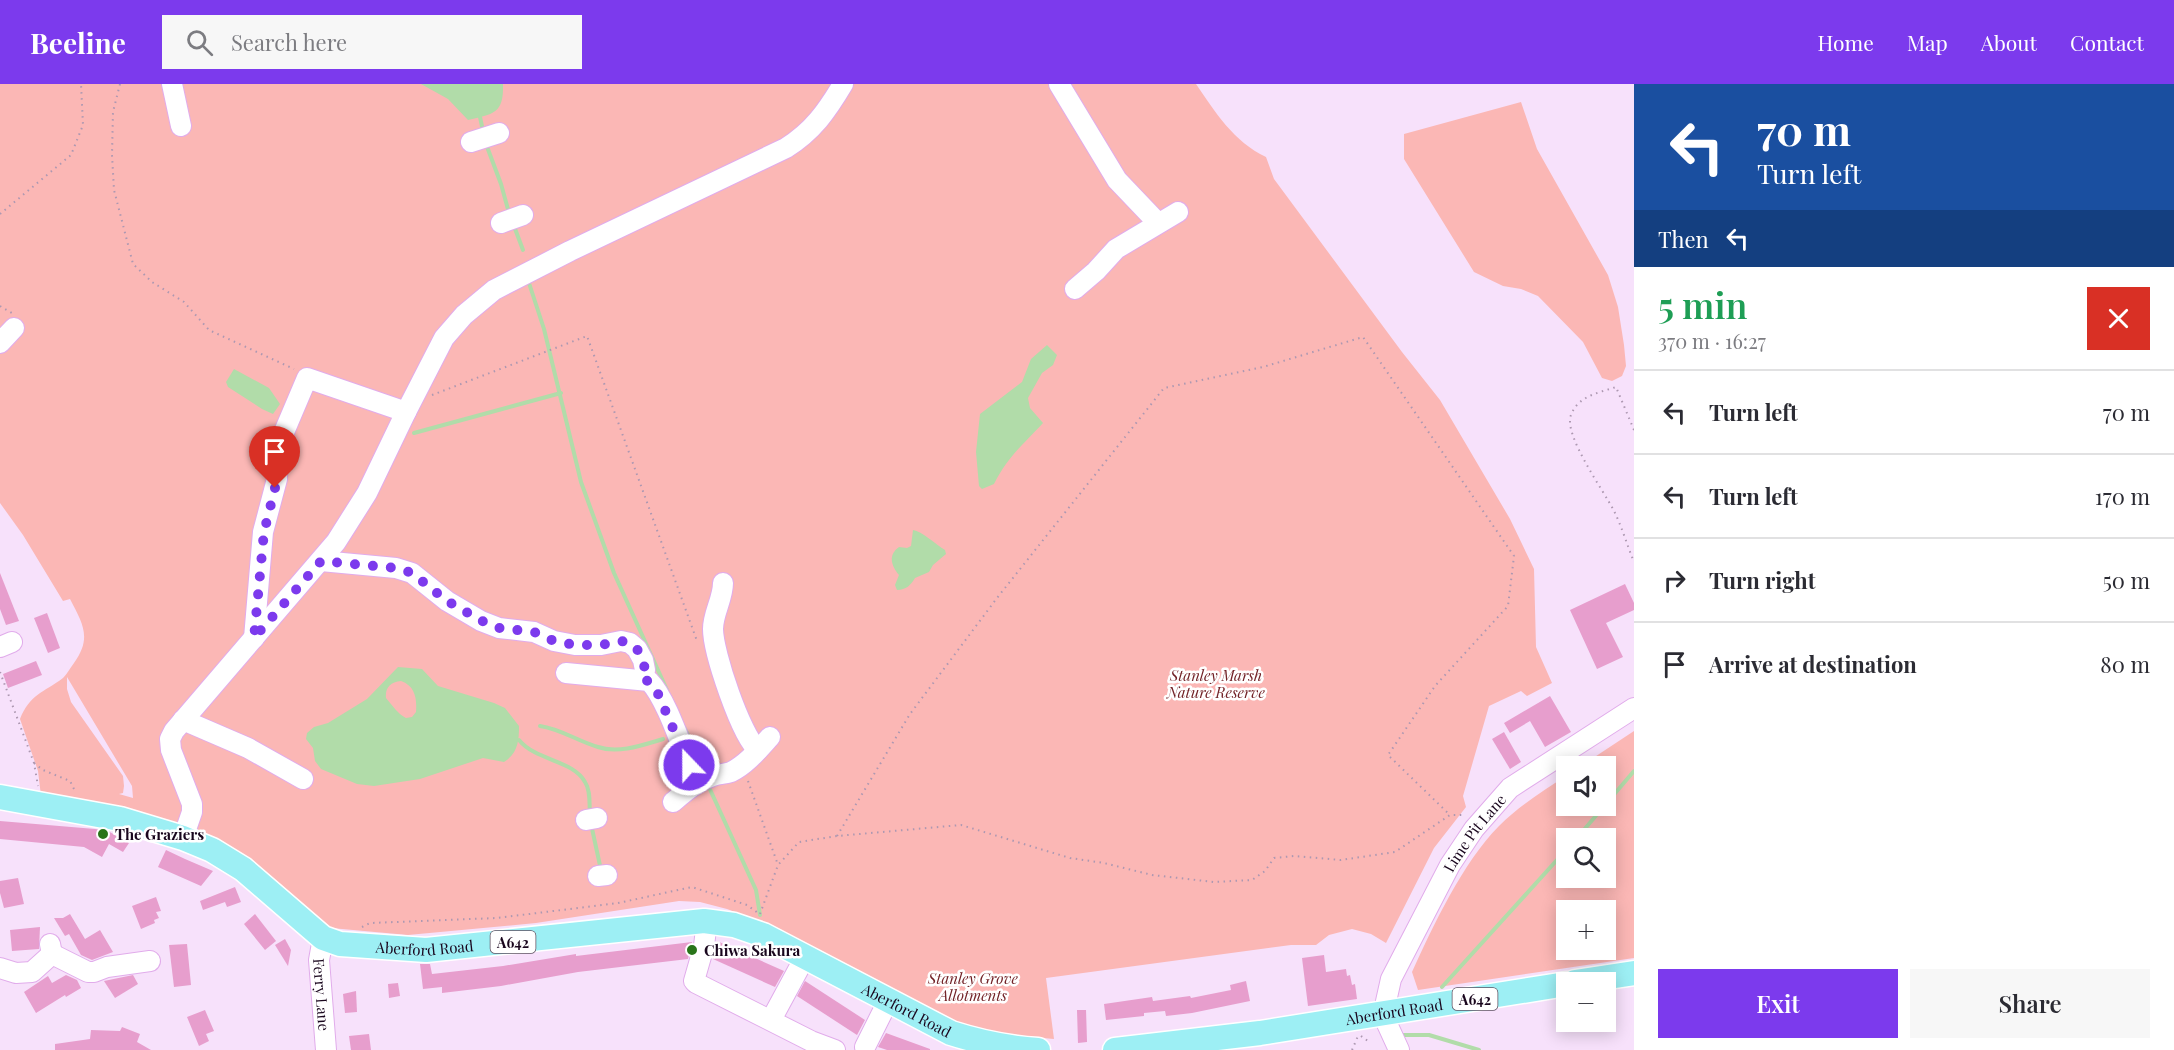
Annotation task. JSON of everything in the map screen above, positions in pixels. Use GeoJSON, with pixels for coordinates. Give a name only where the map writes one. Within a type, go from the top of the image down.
{"type":"FeatureCollection","features":[{"type":"Feature","properties":{"kind":"main road"},"geometry":{"type":"LineString","coordinates":[[0,797],[120,819],[183,838],[212,850],[243,869],[331,941]]}},
{"type":"Feature","properties":{"kind":"main road","name":"Aberford Road"},"geometry":{"type":"LineString","coordinates":[[331,941],[426,950],[704,921],[734,925],[805,957],[951,1033],[967,1044],[1038,1050]]}},
{"type":"Feature","properties":{"kind":"main road"},"geometry":{"type":"LineString","coordinates":[[1616,976],[1634,973]]}},
{"type":"Feature","properties":{"kind":"main road","name":"Aberford Road"},"geometry":{"type":"LineString","coordinates":[[1115,1050],[1260,1033],[1556,986]]}},
{"type":"Feature","properties":{"kind":"street"},"geometry":{"type":"LineString","coordinates":[[172,84],[181,126]]}},
{"type":"Feature","properties":{"kind":"street"},"geometry":{"type":"LineString","coordinates":[[183,838],[192,812],[192,804],[171,750],[170,739],[183,720],[321,561],[352,519],[444,338],[453,326],[494,290],[570,251],[786,148],[811,130],[820,120],[843,84]]}},
{"type":"Feature","properties":{"kind":"street"},"geometry":{"type":"LineString","coordinates":[[1059,84],[1117,180],[1158,223]]}},
{"type":"Feature","properties":{"kind":"street"},"geometry":{"type":"LineString","coordinates":[[1074,289],[1096,271],[1116,249],[1178,212]]}},
{"type":"Feature","properties":{"kind":"street"},"geometry":{"type":"LineString","coordinates":[[0,343],[14,328]]}},
{"type":"Feature","properties":{"kind":"street"},"geometry":{"type":"LineString","coordinates":[[254,638],[264,532],[277,479],[276,451],[307,378],[408,408]]}},
{"type":"Feature","properties":{"kind":"street"},"geometry":{"type":"LineString","coordinates":[[321,561],[396,568],[412,573],[447,601],[499,628],[534,632],[554,641],[575,645],[601,645],[621,641],[630,643],[637,649],[643,660],[645,670],[643,680]]}},
{"type":"Feature","properties":{"kind":"street"},"geometry":{"type":"LineString","coordinates":[[673,802],[705,780],[729,773],[764,743],[753,745],[734,704],[721,668],[713,631],[723,583]]}},
{"type":"Feature","properties":{"kind":"street"},"geometry":{"type":"LineString","coordinates":[[566,673],[648,681],[655,687],[694,777],[705,780]]}},
{"type":"Feature","properties":{"kind":"street","name":"Lime Pit Lane"},"geometry":{"type":"LineString","coordinates":[[1383,1014],[1389,987],[1400,960],[1450,865],[1485,814],[1510,788],[1634,708]]}},
{"type":"Feature","properties":{"kind":"street"},"geometry":{"type":"LineString","coordinates":[[183,720],[248,747],[303,779]]}},
{"type":"Feature","properties":{"kind":"street"},"geometry":{"type":"LineString","coordinates":[[706,929],[704,946],[694,981],[696,983],[811,1041],[835,1050]]}},
{"type":"Feature","properties":{"kind":"street","name":"Ferry Lane"},"geometry":{"type":"LineString","coordinates":[[326,1050],[320,960],[331,941]]}},
{"type":"Feature","properties":{"kind":"street"},"geometry":{"type":"LineString","coordinates":[[0,968],[16,973],[32,972],[56,952],[88,972],[107,967],[150,962]]}},
{"type":"Feature","properties":{"kind":"street"},"geometry":{"type":"LineString","coordinates":[[771,1020],[805,957]]}},
{"type":"Feature","properties":{"kind":"street"},"geometry":{"type":"LineString","coordinates":[[867,1049],[888,1000]]}},
{"type":"Feature","properties":{"kind":"street"},"geometry":{"type":"LineString","coordinates":[[1383,1014],[1399,1050]]}},
{"type":"Feature","properties":{"kind":"path"},"geometry":{"type":"LineString","coordinates":[[0,214],[71,155],[83,125],[81,84]]}},
{"type":"Feature","properties":{"kind":"path"},"geometry":{"type":"LineString","coordinates":[[120,84],[113,112],[114,190],[133,264],[152,282],[184,302],[209,330],[298,371]]}},
{"type":"Feature","properties":{"kind":"path"},"geometry":{"type":"LineString","coordinates":[[408,408],[587,336],[697,640]]}},
{"type":"Feature","properties":{"kind":"path"},"geometry":{"type":"LineString","coordinates":[[837,836],[910,714],[998,598],[1164,388],[1263,367],[1363,336],[1514,556],[1508,606],[1435,686],[1388,755],[1450,815]]}},
{"type":"Feature","properties":{"kind":"path"},"geometry":{"type":"LineString","coordinates":[[1634,430],[1616,387],[1582,400],[1575,406],[1569,418],[1570,431],[1614,512],[1634,562]]}},
{"type":"Feature","properties":{"kind":"path"},"geometry":{"type":"LineString","coordinates":[[0,672],[34,763],[38,789]]}},
{"type":"Feature","properties":{"kind":"path"},"geometry":{"type":"LineString","coordinates":[[34,763],[43,770],[70,782],[77,797],[77,811]]}},
{"type":"Feature","properties":{"kind":"path"},"geometry":{"type":"LineString","coordinates":[[742,764],[778,865]]}},
{"type":"Feature","properties":{"kind":"path"},"geometry":{"type":"LineString","coordinates":[[331,941],[370,923],[497,918],[618,903],[692,887],[747,905],[760,915],[778,865],[799,842],[837,836],[962,825],[1070,858],[1104,863],[1152,875],[1214,882],[1237,882],[1252,880],[1265,871],[1274,858],[1294,856],[1317,860],[1341,860],[1395,852],[1450,815],[1485,814]]}},
{"type":"Feature","properties":{"kind":"green space"},"geometry":{"type":"Polygon","coordinates":[[[0,84],[1196,84],[1235,135],[1266,157],[1274,179],[1440,400],[1510,519],[1534,569],[1536,647],[1552,683],[1527,696],[1521,691],[1489,706],[1463,796],[1466,807],[1434,848],[1386,943],[1371,934],[1352,929],[1329,935],[1316,945],[1291,945],[1046,978],[1054,1039],[1000,1034],[960,1023],[767,924],[700,902],[679,901],[536,923],[408,935],[320,927],[230,848],[200,832],[184,826],[41,796],[38,771],[20,719],[33,699],[66,675],[80,654],[84,631],[70,599],[63,601],[23,535],[0,503],[0,84]],[[67,677],[67,689],[71,702],[123,776],[123,793],[119,794],[133,798],[132,786],[67,677]]]}},
{"type":"Feature","properties":{"kind":"green space"},"geometry":{"type":"Polygon","coordinates":[[[1521,102],[1537,149],[1608,275],[1618,307],[1626,366],[1622,376],[1612,381],[1602,378],[1583,342],[1538,296],[1521,289],[1503,286],[1474,272],[1404,159],[1404,134],[1521,102]]]}},
{"type":"Feature","properties":{"kind":"green space"},"geometry":{"type":"Polygon","coordinates":[[[1634,731],[1634,958],[1418,990],[1412,972],[1461,876],[1499,826],[1556,783],[1556,816],[1616,816],[1616,756],[1596,756],[1634,731]]]}},
{"type":"Feature","properties":{"kind":"shaded area"},"geometry":{"type":"Polygon","coordinates":[[[421,84],[503,84],[503,94],[499,107],[495,111],[468,120],[448,99],[421,84]]]}},
{"type":"Feature","properties":{"kind":"shaded area"},"geometry":{"type":"Polygon","coordinates":[[[1047,345],[1057,355],[1053,365],[1042,373],[1028,398],[1030,408],[1043,423],[1011,458],[994,484],[982,489],[979,486],[976,452],[980,414],[1022,382],[1031,359],[1047,345]]]}},
{"type":"Feature","properties":{"kind":"shaded area"},"geometry":{"type":"Polygon","coordinates":[[[234,369],[269,388],[280,404],[273,414],[228,387],[226,382],[234,369]]]}},
{"type":"Feature","properties":{"kind":"shaded area"},"geometry":{"type":"Polygon","coordinates":[[[913,530],[945,550],[946,554],[933,565],[929,572],[915,578],[906,588],[897,590],[895,585],[899,575],[894,568],[893,553],[899,547],[911,546],[913,530]]]}},
{"type":"Feature","properties":{"kind":"shaded area"},"geometry":{"type":"Polygon","coordinates":[[[398,667],[422,669],[438,686],[505,708],[519,726],[517,746],[504,762],[483,758],[420,779],[374,786],[357,784],[321,769],[315,761],[313,748],[306,739],[307,733],[314,727],[328,723],[367,699],[398,667]],[[401,681],[391,684],[387,688],[386,698],[406,718],[412,717],[416,712],[416,707],[414,693],[406,683],[401,681]]]}},
{"type":"Feature","properties":{"kind":"building"},"geometry":{"type":"Polygon","coordinates":[[[0,573],[19,621],[6,625],[0,609],[0,573]]]}},
{"type":"Feature","properties":{"kind":"building"},"geometry":{"type":"Polygon","coordinates":[[[1625,584],[1634,603],[1634,610],[1606,623],[1623,657],[1597,669],[1570,610],[1625,584]]]}},
{"type":"Feature","properties":{"kind":"building"},"geometry":{"type":"Polygon","coordinates":[[[47,613],[60,648],[48,653],[34,618],[47,613]]]}},
{"type":"Feature","properties":{"kind":"building"},"geometry":{"type":"Polygon","coordinates":[[[36,661],[42,675],[8,688],[3,674],[36,661]]]}},
{"type":"Feature","properties":{"kind":"building"},"geometry":{"type":"Polygon","coordinates":[[[1550,696],[1571,732],[1545,747],[1530,721],[1510,733],[1504,723],[1550,696]]]}},
{"type":"Feature","properties":{"kind":"building"},"geometry":{"type":"Polygon","coordinates":[[[1504,732],[1521,762],[1510,769],[1492,739],[1504,732]]]}},
{"type":"Feature","properties":{"kind":"building"},"geometry":{"type":"Polygon","coordinates":[[[0,821],[108,831],[129,843],[123,852],[109,844],[102,857],[84,847],[0,839],[0,821]]]}},
{"type":"Feature","properties":{"kind":"building"},"geometry":{"type":"Polygon","coordinates":[[[166,850],[213,871],[201,886],[158,867],[166,850]]]}},
{"type":"Feature","properties":{"kind":"building"},"geometry":{"type":"Polygon","coordinates":[[[18,878],[24,904],[4,908],[0,881],[18,878]]]}},
{"type":"Feature","properties":{"kind":"building"},"geometry":{"type":"Polygon","coordinates":[[[235,887],[241,902],[227,907],[225,902],[203,910],[200,901],[235,887]]]}},
{"type":"Feature","properties":{"kind":"building"},"geometry":{"type":"Polygon","coordinates":[[[156,897],[161,911],[156,912],[159,918],[154,920],[155,923],[141,929],[132,906],[156,897]]]}},
{"type":"Feature","properties":{"kind":"building"},"geometry":{"type":"Polygon","coordinates":[[[70,914],[85,939],[100,930],[113,952],[92,960],[81,955],[69,934],[65,936],[54,918],[63,918],[70,914]]]}},
{"type":"Feature","properties":{"kind":"building"},"geometry":{"type":"Polygon","coordinates":[[[255,914],[276,941],[265,950],[244,924],[255,914]]]}},
{"type":"Feature","properties":{"kind":"building"},"geometry":{"type":"Polygon","coordinates":[[[40,927],[39,949],[12,951],[10,930],[40,927]]]}},
{"type":"Feature","properties":{"kind":"building"},"geometry":{"type":"Polygon","coordinates":[[[285,939],[291,950],[288,966],[275,945],[285,939]]]}},
{"type":"Feature","properties":{"kind":"building"},"geometry":{"type":"Polygon","coordinates":[[[717,941],[784,971],[775,987],[713,959],[717,941]]]}},
{"type":"Feature","properties":{"kind":"building"},"geometry":{"type":"Polygon","coordinates":[[[692,942],[688,959],[578,972],[501,986],[442,993],[442,987],[423,989],[420,964],[430,964],[432,974],[503,966],[576,954],[576,956],[692,942]]]}},
{"type":"Feature","properties":{"kind":"building"},"geometry":{"type":"Polygon","coordinates":[[[187,944],[191,985],[174,987],[169,945],[187,944]]]}},
{"type":"Feature","properties":{"kind":"building"},"geometry":{"type":"Polygon","coordinates":[[[1324,955],[1326,972],[1346,969],[1352,985],[1355,984],[1357,999],[1308,1006],[1302,958],[1324,955]]]}},
{"type":"Feature","properties":{"kind":"building"},"geometry":{"type":"Polygon","coordinates":[[[66,975],[77,980],[81,988],[36,1013],[24,992],[48,976],[52,983],[66,975]]]}},
{"type":"Feature","properties":{"kind":"building"},"geometry":{"type":"Polygon","coordinates":[[[133,975],[138,984],[115,998],[104,981],[133,975]]]}},
{"type":"Feature","properties":{"kind":"building"},"geometry":{"type":"Polygon","coordinates":[[[805,981],[865,1020],[857,1035],[797,996],[805,981]]]}},
{"type":"Feature","properties":{"kind":"building"},"geometry":{"type":"Polygon","coordinates":[[[1246,981],[1250,1001],[1192,1013],[1166,1016],[1165,1011],[1106,1020],[1104,1004],[1152,997],[1153,1001],[1190,996],[1191,998],[1231,990],[1230,985],[1246,981]]]}},
{"type":"Feature","properties":{"kind":"building"},"geometry":{"type":"Polygon","coordinates":[[[398,983],[400,996],[389,998],[388,984],[398,983]]]}},
{"type":"Feature","properties":{"kind":"building"},"geometry":{"type":"Polygon","coordinates":[[[356,991],[357,1012],[345,1013],[343,994],[356,991]]]}},
{"type":"Feature","properties":{"kind":"building"},"geometry":{"type":"Polygon","coordinates":[[[205,1010],[214,1031],[206,1034],[209,1041],[199,1046],[187,1017],[205,1010]]]}},
{"type":"Feature","properties":{"kind":"building"},"geometry":{"type":"Polygon","coordinates":[[[1077,1010],[1086,1010],[1087,1042],[1078,1043],[1077,1010]]]}},
{"type":"Feature","properties":{"kind":"building"},"geometry":{"type":"Polygon","coordinates":[[[122,1027],[140,1034],[137,1042],[151,1050],[55,1050],[55,1044],[90,1039],[91,1030],[120,1031],[122,1027]]]}},
{"type":"Feature","properties":{"kind":"building"},"geometry":{"type":"Polygon","coordinates":[[[886,1033],[930,1050],[887,1050],[878,1047],[886,1033]]]}},
{"type":"Feature","properties":{"kind":"building"},"geometry":{"type":"Polygon","coordinates":[[[369,1034],[371,1050],[351,1050],[349,1036],[369,1034]]]}},
{"type":"Feature","properties":{"kind":"waterway"},"geometry":{"type":"LineString","coordinates":[[480,117],[483,131]]}},
{"type":"Feature","properties":{"kind":"waterway"},"geometry":{"type":"LineString","coordinates":[[486,144],[509,213]]}},
{"type":"Feature","properties":{"kind":"waterway"},"geometry":{"type":"LineString","coordinates":[[514,226],[523,250]]}},
{"type":"Feature","properties":{"kind":"waterway"},"geometry":{"type":"LineString","coordinates":[[528,280],[544,329],[581,482],[614,573],[667,690]]}},
{"type":"Feature","properties":{"kind":"waterway"},"geometry":{"type":"LineString","coordinates":[[414,433],[561,393]]}},
{"type":"Feature","properties":{"kind":"waterway"},"geometry":{"type":"LineString","coordinates":[[540,726],[614,750],[663,739]]}},
{"type":"Feature","properties":{"kind":"waterway"},"geometry":{"type":"LineString","coordinates":[[684,727],[703,773]]}},
{"type":"Feature","properties":{"kind":"waterway"},"geometry":{"type":"LineString","coordinates":[[519,740],[526,747],[572,769],[579,775],[588,789],[590,814]]}},
{"type":"Feature","properties":{"kind":"waterway"},"geometry":{"type":"LineString","coordinates":[[1586,828],[1634,771]]}},
{"type":"Feature","properties":{"kind":"waterway"},"geometry":{"type":"LineString","coordinates":[[708,785],[756,890],[760,915]]}},
{"type":"Feature","properties":{"kind":"waterway"},"geometry":{"type":"LineString","coordinates":[[591,824],[601,870]]}},
{"type":"Feature","properties":{"kind":"waterway"},"geometry":{"type":"LineString","coordinates":[[1442,987],[1556,861]]}},
{"type":"Feature","properties":{"kind":"waterway"},"geometry":{"type":"LineString","coordinates":[[1399,1035],[1429,1035],[1479,1050]]}},
{"type":"Feature","properties":{"kind":"place","name":"The Graziers"},"geometry":{"type":"Point","coordinates":[103,834]}},
{"type":"Feature","properties":{"kind":"place","name":"Chiwa Sakura"},"geometry":{"type":"Point","coordinates":[692,950]}},
{"type":"Feature","properties":{"kind":"route"},"geometry":{"type":"LineString","coordinates":[[275,488],[264,532],[254,638],[321,561],[396,568],[412,573],[447,601],[499,628],[534,632],[554,641],[575,645],[601,645],[621,641],[630,643],[637,649],[643,660],[645,670],[643,680],[655,687],[689,765]]}},
{"type":"Feature","properties":{"kind":"park label","name":"Stanley Marsh Nature Reserve"},"geometry":{"type":"Point","coordinates":[1216,684]}},
{"type":"Feature","properties":{"kind":"park label","name":"Stanley Grove Allotments"},"geometry":{"type":"Point","coordinates":[973,986]}}]}
